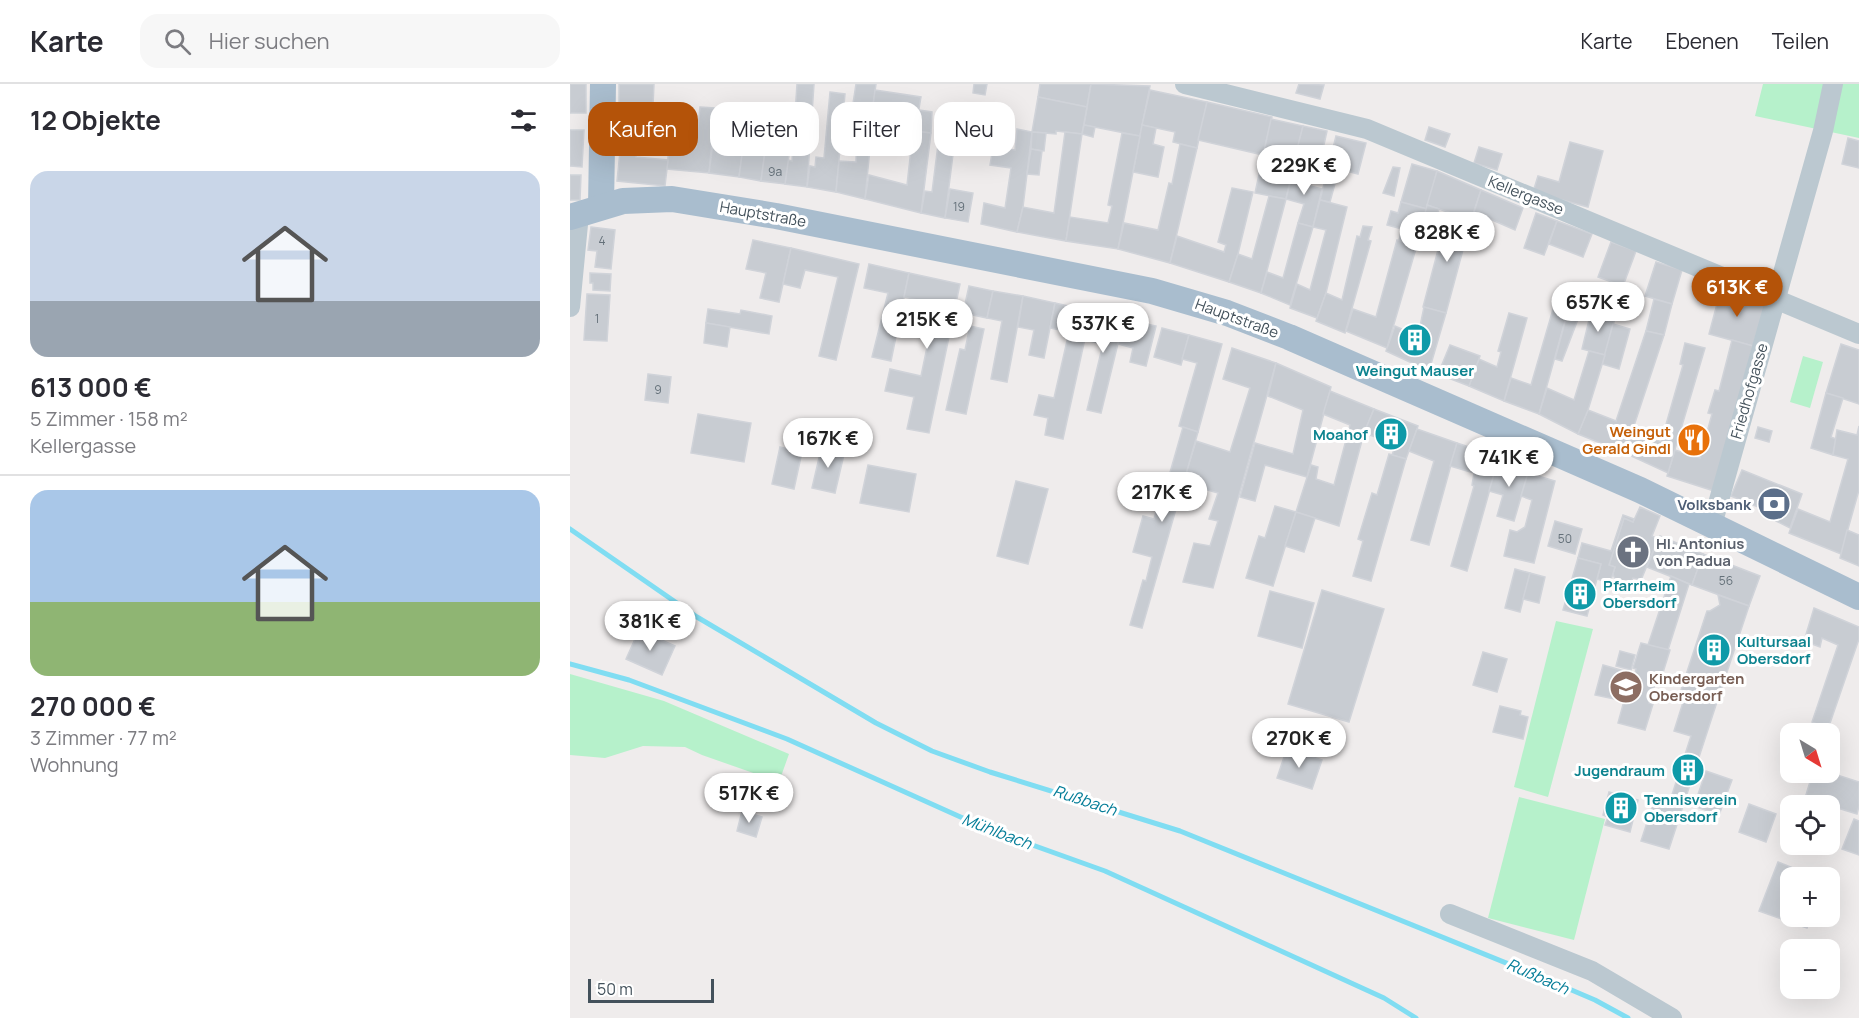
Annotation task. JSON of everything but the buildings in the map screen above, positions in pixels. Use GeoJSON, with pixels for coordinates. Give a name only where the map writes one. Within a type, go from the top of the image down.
{"type":"FeatureCollection","features":[{"type":"Feature","properties":{"kind":"main road"},"geometry":{"type":"LineString","coordinates":[[583,212],[603,84]]}},
{"type":"Feature","properties":{"kind":"main road","name":"Hauptstraße"},"geometry":{"type":"LineString","coordinates":[[583,212],[637,199],[672,199],[776,216],[1152,291],[1192,302],[1289,337],[1640,490],[1859,597]]}},
{"type":"Feature","properties":{"kind":"street","name":"Kellergasse"},"geometry":{"type":"LineString","coordinates":[[1185,84],[1367,129],[1775,297],[1859,334]]}},
{"type":"Feature","properties":{"kind":"street","name":"Friedhofgasse"},"geometry":{"type":"LineString","coordinates":[[1712,525],[1823,130],[1833,84]]}},
{"type":"Feature","properties":{"kind":"street"},"geometry":{"type":"LineString","coordinates":[[570,307],[583,212]]}},
{"type":"Feature","properties":{"kind":"street"},"geometry":{"type":"LineString","coordinates":[[1450,914],[1592,971],[1672,1018]]}},
{"type":"Feature","properties":{"kind":"green space"},"geometry":{"type":"Polygon","coordinates":[[[1763,84],[1859,84],[1859,138],[1755,116],[1763,84]]]}},
{"type":"Feature","properties":{"kind":"green space"},"geometry":{"type":"Polygon","coordinates":[[[1803,356],[1823,362],[1810,408],[1790,402],[1803,356]]]}},
{"type":"Feature","properties":{"kind":"green space"},"geometry":{"type":"Polygon","coordinates":[[[1556,621],[1593,629],[1548,797],[1514,787],[1556,621]]]}},
{"type":"Feature","properties":{"kind":"green space"},"geometry":{"type":"Polygon","coordinates":[[[570,674],[664,701],[789,754],[779,782],[685,747],[643,746],[605,758],[570,755],[570,674]]]}},
{"type":"Feature","properties":{"kind":"green space"},"geometry":{"type":"Polygon","coordinates":[[[1519,797],[1605,819],[1574,940],[1488,918],[1519,797]]]}},
{"type":"Feature","properties":{"kind":"waterway","name":"Rußbach"},"geometry":{"type":"LineString","coordinates":[[570,529],[697,617],[876,723],[932,751],[990,772],[1180,831],[1541,977],[1595,1000],[1628,1018]]}},
{"type":"Feature","properties":{"kind":"waterway","name":"Mühlbach"},"geometry":{"type":"LineString","coordinates":[[570,664],[629,680],[787,739],[985,828],[1105,871],[1384,998],[1416,1018]]}},
{"type":"Feature","properties":{"kind":"place","name":"Weingut Mauser"},"geometry":{"type":"Point","coordinates":[1415,340]}},
{"type":"Feature","properties":{"kind":"place","name":"Moahof"},"geometry":{"type":"Point","coordinates":[1391,434]}},
{"type":"Feature","properties":{"kind":"place","name":"Weingut Gerald Gindl"},"geometry":{"type":"Point","coordinates":[1694,440]}},
{"type":"Feature","properties":{"kind":"place","name":"Volksbank"},"geometry":{"type":"Point","coordinates":[1774,504]}},
{"type":"Feature","properties":{"kind":"place","name":"Hl. Antonius von Padua"},"geometry":{"type":"Point","coordinates":[1633,552]}},
{"type":"Feature","properties":{"kind":"place","name":"Pfarrheim Obersdorf"},"geometry":{"type":"Point","coordinates":[1580,594]}},
{"type":"Feature","properties":{"kind":"place","name":"Kultursaal Obersdorf"},"geometry":{"type":"Point","coordinates":[1714,650]}},
{"type":"Feature","properties":{"kind":"place","name":"Kindergarten Obersdorf"},"geometry":{"type":"Point","coordinates":[1626,687]}},
{"type":"Feature","properties":{"kind":"place","name":"Jugendraum"},"geometry":{"type":"Point","coordinates":[1688,770]}},
{"type":"Feature","properties":{"kind":"place","name":"Tennisverein Obersdorf"},"geometry":{"type":"Point","coordinates":[1621,808]}}]}
